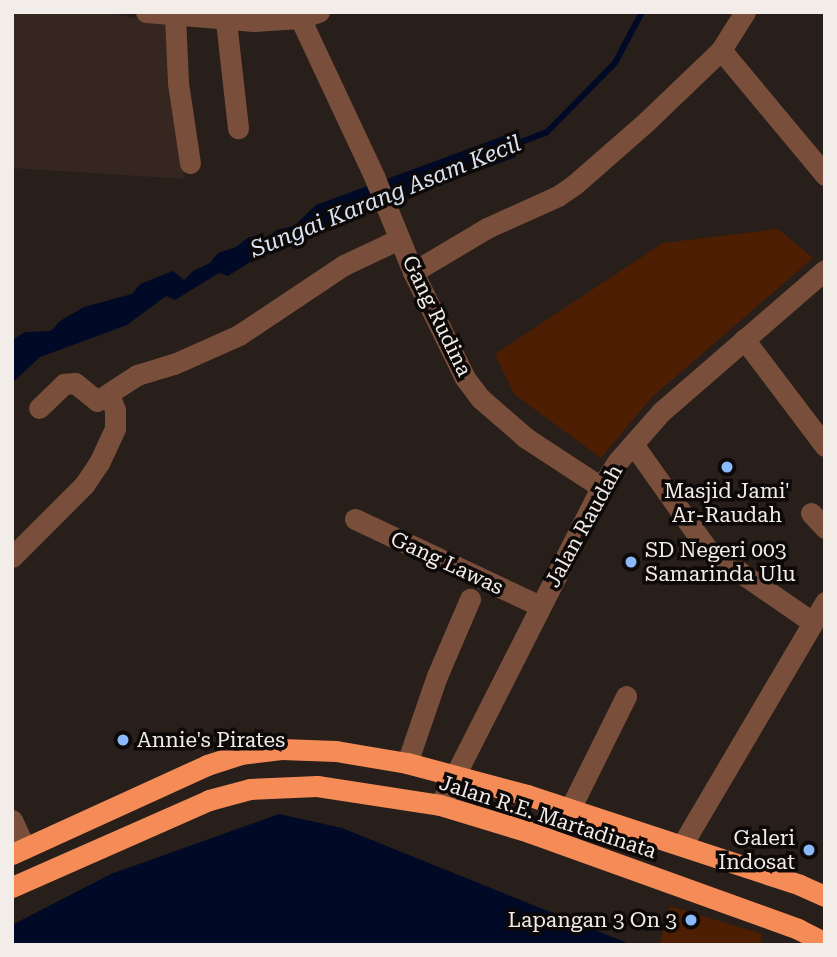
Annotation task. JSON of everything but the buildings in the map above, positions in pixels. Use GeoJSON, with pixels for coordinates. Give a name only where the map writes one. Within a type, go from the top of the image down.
{"type":"FeatureCollection","features":[{"type":"Feature","properties":{"kind":"highway","name":"Jalan R.E. Martadinata"},"geometry":{"type":"LineString","coordinates":[[19,851],[207,765],[240,754],[281,749],[336,751],[407,763],[570,809],[825,896]]}},
{"type":"Feature","properties":{"kind":"highway","name":"Jalan R.E. Martadinata"},"geometry":{"type":"LineString","coordinates":[[12,887],[209,800],[250,789],[317,786],[440,804],[542,836],[798,929],[825,943]]}},
{"type":"Feature","properties":{"kind":"street"},"geometry":{"type":"LineString","coordinates":[[146,12],[226,21],[310,15]]}},
{"type":"Feature","properties":{"kind":"street"},"geometry":{"type":"LineString","coordinates":[[414,272],[486,228],[558,196],[574,185],[721,50],[745,12]]}},
{"type":"Feature","properties":{"kind":"street","name":"Gang Rudina"},"geometry":{"type":"LineString","coordinates":[[310,15],[399,239],[455,359],[480,398],[526,438],[601,487]]}},
{"type":"Feature","properties":{"kind":"street"},"geometry":{"type":"LineString","coordinates":[[174,16],[178,82],[190,163]]}},
{"type":"Feature","properties":{"kind":"street"},"geometry":{"type":"LineString","coordinates":[[226,21],[238,128]]}},
{"type":"Feature","properties":{"kind":"street"},"geometry":{"type":"LineString","coordinates":[[721,50],[825,175]]}},
{"type":"Feature","properties":{"kind":"street"},"geometry":{"type":"LineString","coordinates":[[39,408],[70,382],[97,401],[137,375],[174,364],[254,327],[344,265],[399,239]]}},
{"type":"Feature","properties":{"kind":"street","name":"Jalan Raudah"},"geometry":{"type":"LineString","coordinates":[[440,804],[601,487],[633,444],[662,412],[825,270]]}},
{"type":"Feature","properties":{"kind":"street"},"geometry":{"type":"LineString","coordinates":[[744,339],[825,446]]}},
{"type":"Feature","properties":{"kind":"street"},"geometry":{"type":"LineString","coordinates":[[12,557],[85,485],[99,463],[115,429],[115,410],[109,394]]}},
{"type":"Feature","properties":{"kind":"street"},"geometry":{"type":"LineString","coordinates":[[633,444],[708,550],[812,622]]}},
{"type":"Feature","properties":{"kind":"street","name":"Gang Lawas"},"geometry":{"type":"LineString","coordinates":[[355,519],[540,606]]}},
{"type":"Feature","properties":{"kind":"street"},"geometry":{"type":"LineString","coordinates":[[407,763],[437,676],[470,599]]}},
{"type":"Feature","properties":{"kind":"street"},"geometry":{"type":"LineString","coordinates":[[682,845],[825,602]]}},
{"type":"Feature","properties":{"kind":"street"},"geometry":{"type":"LineString","coordinates":[[570,809],[626,696]]}},
{"type":"Feature","properties":{"kind":"street"},"geometry":{"type":"LineString","coordinates":[[12,820],[19,851]]}},
{"type":"Feature","properties":{"kind":"shaded area"},"geometry":{"type":"Polygon","coordinates":[[[12,12],[105,12],[168,25],[184,179],[12,168],[12,12]]]}},
{"type":"Feature","properties":{"kind":"shaded area"},"geometry":{"type":"Polygon","coordinates":[[[778,229],[813,258],[652,397],[601,458],[514,394],[495,354],[663,243],[778,229]]]}},
{"type":"Feature","properties":{"kind":"shaded area","name":"Lapangan 3 On 3"},"geometry":{"type":"Polygon","coordinates":[[[670,906],[762,934],[760,945],[659,945],[670,906]]]}},
{"type":"Feature","properties":{"kind":"water"},"geometry":{"type":"Polygon","coordinates":[[[506,135],[516,157],[280,243],[228,276],[219,273],[175,300],[166,296],[127,325],[40,357],[12,383],[12,340],[25,332],[51,331],[60,321],[84,307],[132,294],[140,284],[173,271],[184,280],[193,271],[210,263],[218,253],[236,247],[249,237],[263,241],[277,230],[294,226],[316,205],[506,135]]]}},
{"type":"Feature","properties":{"kind":"water"},"geometry":{"type":"Polygon","coordinates":[[[279,814],[342,828],[632,945],[12,945],[12,925],[111,874],[279,814]]]}},
{"type":"Feature","properties":{"kind":"waterway","name":"Sungai Karang Asam Kecil"},"geometry":{"type":"LineString","coordinates":[[503,149],[547,132],[615,63],[642,12]]}},
{"type":"Feature","properties":{"kind":"place","name":"Masjid Jami' Ar-Raudah"},"geometry":{"type":"Point","coordinates":[727,467]}},
{"type":"Feature","properties":{"kind":"place","name":"SD Negeri 003 Samarinda Ulu"},"geometry":{"type":"Point","coordinates":[631,562]}},
{"type":"Feature","properties":{"kind":"place","name":"Annie's Pirates"},"geometry":{"type":"Point","coordinates":[123,740]}},
{"type":"Feature","properties":{"kind":"place","name":"Galeri Indosat"},"geometry":{"type":"Point","coordinates":[809,850]}},
{"type":"Feature","properties":{"kind":"place","name":"Lapangan 3 On 3"},"geometry":{"type":"Point","coordinates":[691,920]}}]}
